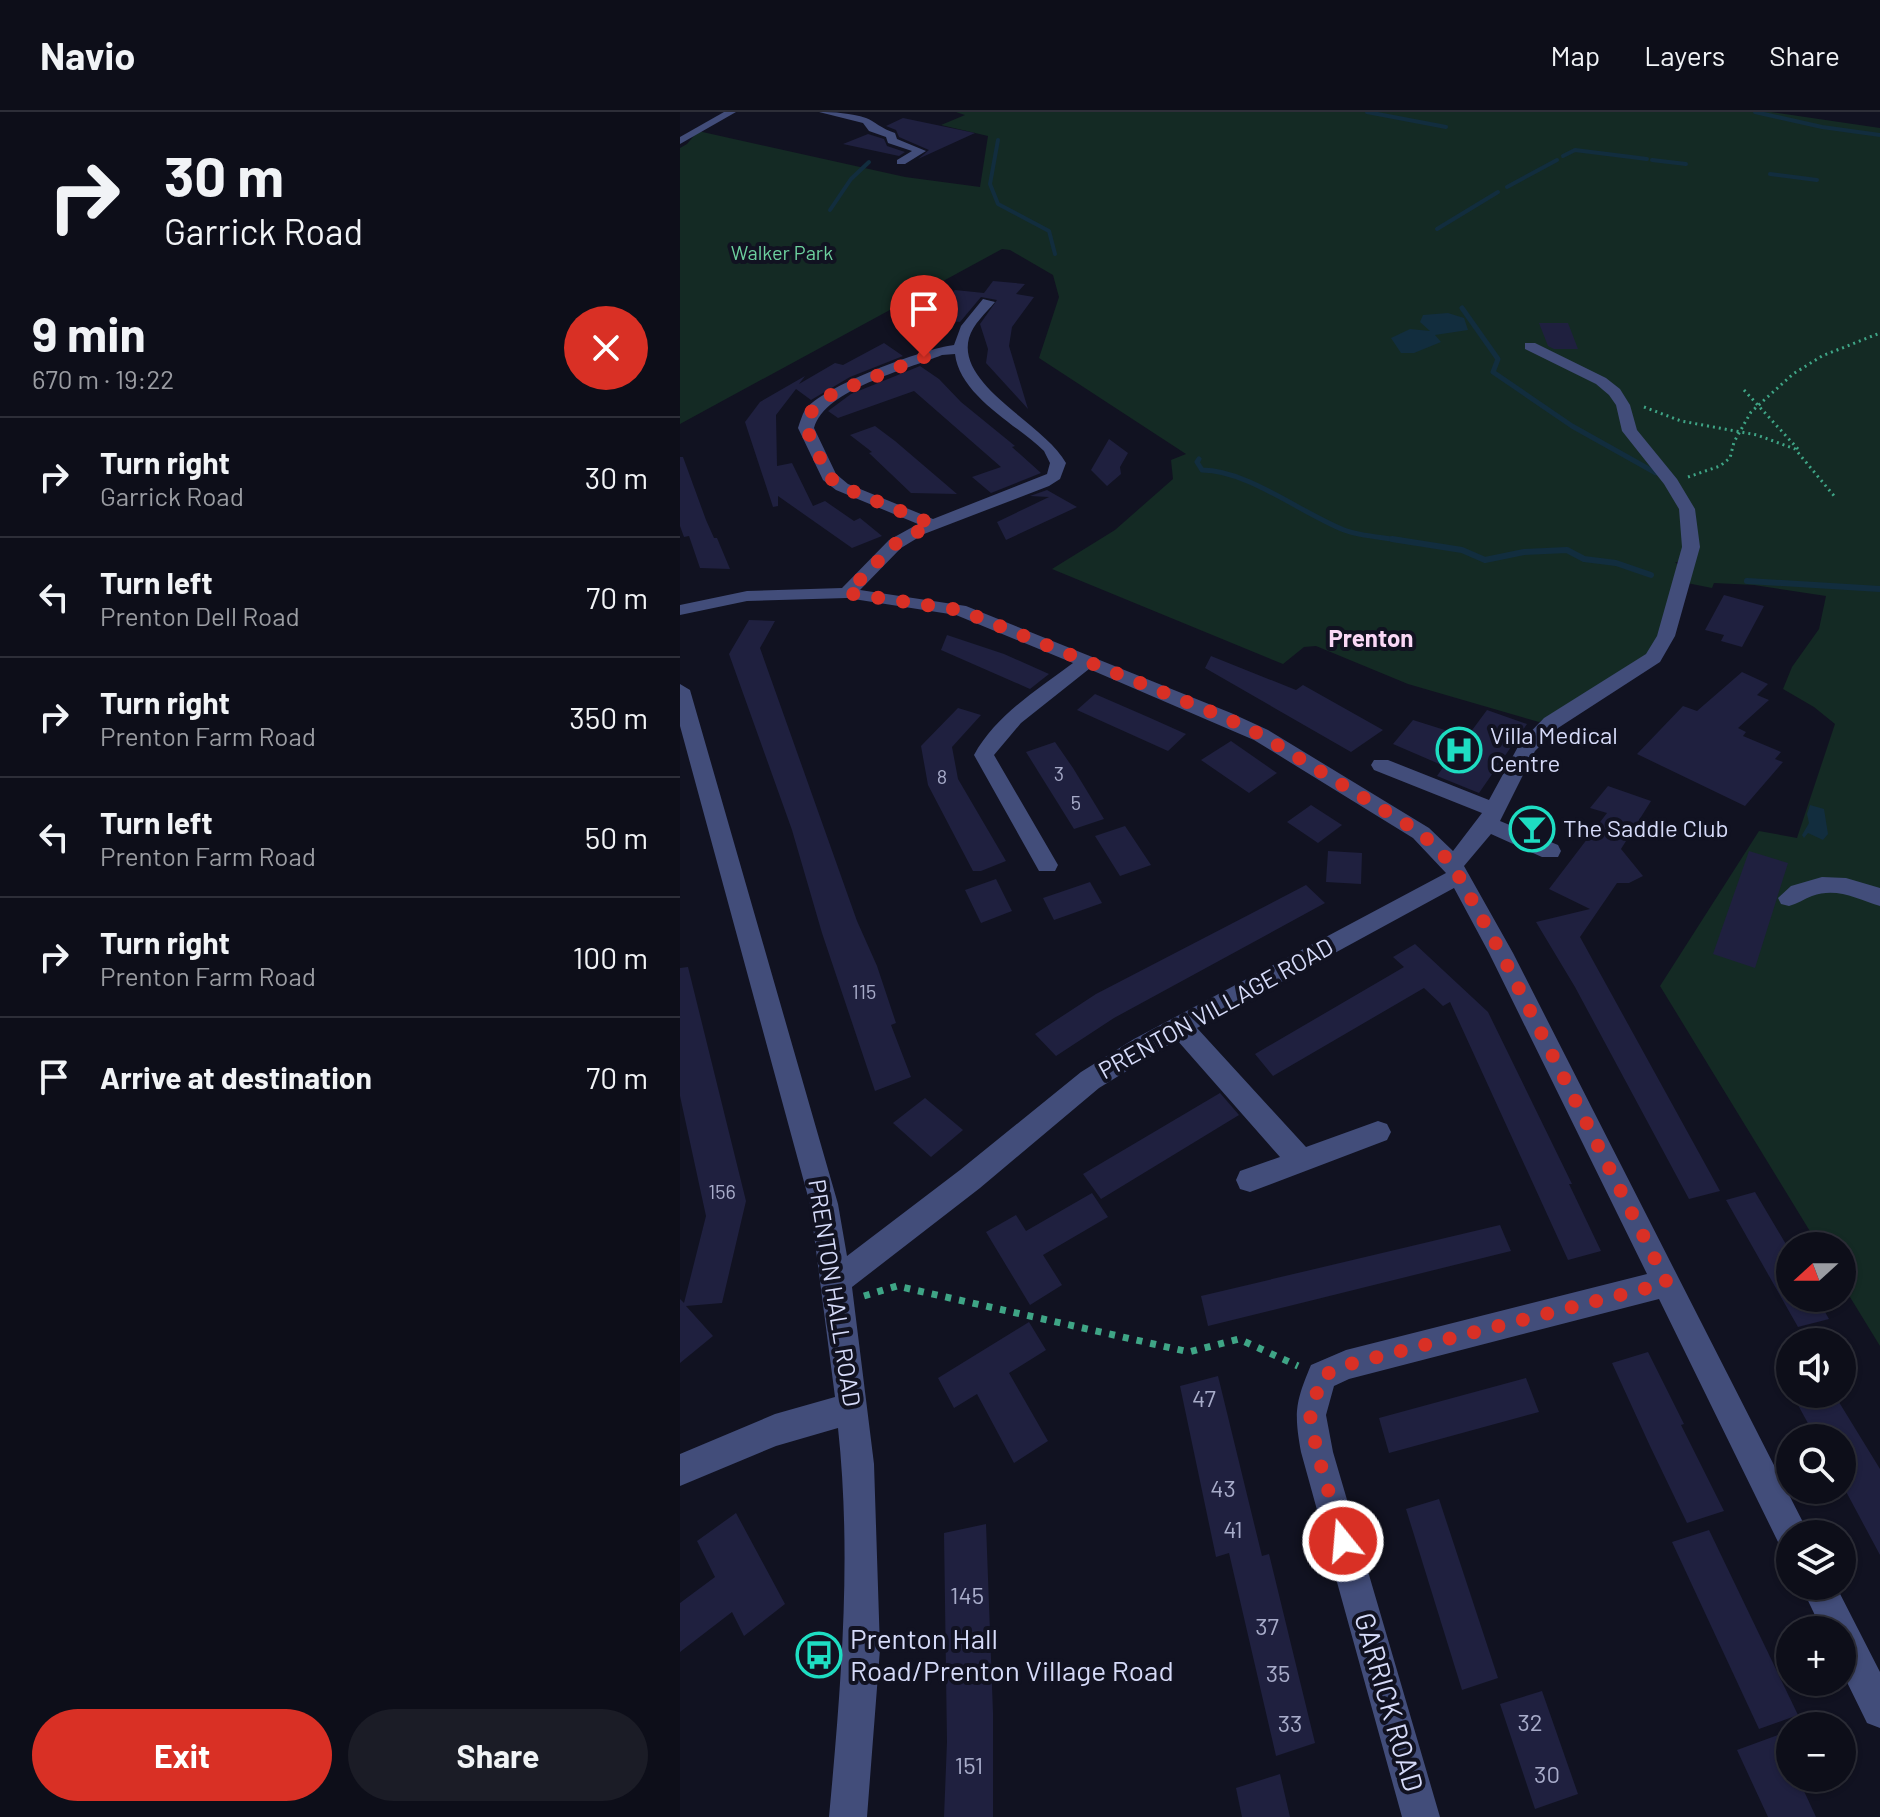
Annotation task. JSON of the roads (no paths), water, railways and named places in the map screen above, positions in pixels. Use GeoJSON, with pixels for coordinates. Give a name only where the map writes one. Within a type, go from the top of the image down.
{"type":"FeatureCollection","features":[{"type":"Feature","properties":{"kind":"street"},"geometry":{"type":"LineString","coordinates":[[680,141],[731,112]]}},
{"type":"Feature","properties":{"kind":"street"},"geometry":{"type":"LineString","coordinates":[[824,112],[866,121],[873,129],[891,135],[892,141],[921,151],[901,162]]}},
{"type":"Feature","properties":{"kind":"street"},"geometry":{"type":"LineString","coordinates":[[847,593],[895,544],[932,524],[1037,486],[1053,477],[1058,465],[1056,455],[1044,440],[978,389],[966,372],[961,341],[972,320],[990,302]]}},
{"type":"Feature","properties":{"kind":"street","name":"PRENTON VILLAGE ROAD"},"geometry":{"type":"LineString","coordinates":[[839,1292],[1090,1080],[1455,870],[1491,817],[1527,748],[1551,723],[1653,658],[1661,647],[1691,547],[1687,509],[1671,482],[1630,431],[1619,398],[1601,381],[1530,346]]}},
{"type":"Feature","properties":{"kind":"street"},"geometry":{"type":"LineString","coordinates":[[932,524],[835,482],[829,477],[806,428],[811,412],[832,394],[940,351],[960,349]]}},
{"type":"Feature","properties":{"kind":"street"},"geometry":{"type":"LineString","coordinates":[[680,610],[747,596],[847,593],[960,610],[1088,660],[1261,735],[1421,833],[1455,870],[1501,953],[1785,1520]]}},
{"type":"Feature","properties":{"kind":"street"},"geometry":{"type":"LineString","coordinates":[[1047,865],[984,755],[987,745],[1008,724],[1088,660]]}},
{"type":"Feature","properties":{"kind":"street","name":"PRENTON HALL ROAD"},"geometry":{"type":"LineString","coordinates":[[680,690],[824,1204],[839,1292],[858,1464],[862,1649],[848,1817]]}},
{"type":"Feature","properties":{"kind":"street"},"geometry":{"type":"LineString","coordinates":[[1381,765],[1491,817],[1550,851]]}},
{"type":"Feature","properties":{"kind":"street"},"geometry":{"type":"LineString","coordinates":[[1789,898],[1810,888],[1835,884],[1865,890],[1880,898]]}},
{"type":"Feature","properties":{"kind":"street"},"geometry":{"type":"LineString","coordinates":[[1180,1026],[1301,1161]]}},
{"type":"Feature","properties":{"kind":"street"},"geometry":{"type":"LineString","coordinates":[[1250,1180],[1378,1132]]}},
{"type":"Feature","properties":{"kind":"street","name":"GARRICK ROAD"},"geometry":{"type":"LineString","coordinates":[[1421,1817],[1317,1452],[1310,1415],[1322,1376],[1346,1365],[1667,1283]]}},
{"type":"Feature","properties":{"kind":"street"},"geometry":{"type":"LineString","coordinates":[[680,1470],[775,1430],[852,1408]]}},
{"type":"Feature","properties":{"kind":"street"},"geometry":{"type":"LineString","coordinates":[[1856,1662],[1880,1710]]}},
{"type":"Feature","properties":{"kind":"water"},"geometry":{"type":"Polygon","coordinates":[[[1448,313],[1464,318],[1468,330],[1435,335],[1441,342],[1414,353],[1401,353],[1391,338],[1410,329],[1430,331],[1420,322],[1423,315],[1448,313]]]}},
{"type":"Feature","properties":{"kind":"water"},"geometry":{"type":"Polygon","coordinates":[[[1810,805],[1824,809],[1828,834],[1823,840],[1808,833],[1804,838],[1802,835],[1809,823],[1807,814],[1810,805]]]}},
{"type":"Feature","properties":{"kind":"waterway"},"geometry":{"type":"LineString","coordinates":[[1367,112],[1446,127]]}},
{"type":"Feature","properties":{"kind":"waterway"},"geometry":{"type":"LineString","coordinates":[[1755,112],[1822,127],[1880,135]]}},
{"type":"Feature","properties":{"kind":"waterway"},"geometry":{"type":"LineString","coordinates":[[998,140],[990,184],[998,204],[1049,231],[1055,254]]}},
{"type":"Feature","properties":{"kind":"waterway"},"geometry":{"type":"LineString","coordinates":[[1563,156],[1575,150],[1647,159]]}},
{"type":"Feature","properties":{"kind":"waterway"},"geometry":{"type":"LineString","coordinates":[[1507,187],[1557,160]]}},
{"type":"Feature","properties":{"kind":"waterway"},"geometry":{"type":"LineString","coordinates":[[1652,160],[1686,164]]}},
{"type":"Feature","properties":{"kind":"waterway"},"geometry":{"type":"LineString","coordinates":[[830,210],[851,179],[869,162]]}},
{"type":"Feature","properties":{"kind":"waterway"},"geometry":{"type":"LineString","coordinates":[[1770,174],[1817,180]]}},
{"type":"Feature","properties":{"kind":"waterway"},"geometry":{"type":"LineString","coordinates":[[1437,229],[1498,192]]}},
{"type":"Feature","properties":{"kind":"waterway"},"geometry":{"type":"LineString","coordinates":[[1462,308],[1498,359],[1493,372],[1572,426],[1656,473]]}},
{"type":"Feature","properties":{"kind":"waterway"},"geometry":{"type":"LineString","coordinates":[[1199,459],[1197,462],[1202,470],[1237,477],[1344,530],[1404,541]]}},
{"type":"Feature","properties":{"kind":"waterway"},"geometry":{"type":"LineString","coordinates":[[1392,539],[1404,541]]}},
{"type":"Feature","properties":{"kind":"waterway"},"geometry":{"type":"LineString","coordinates":[[1404,541],[1462,550],[1485,560],[1524,552],[1567,550],[1584,559],[1616,563],[1651,575]]}},
{"type":"Feature","properties":{"kind":"waterway"},"geometry":{"type":"LineString","coordinates":[[1747,581],[1880,589]]}},
{"type":"Feature","properties":{"kind":"place","name":"Villa Medical Centre"},"geometry":{"type":"Point","coordinates":[1459,750]}},
{"type":"Feature","properties":{"kind":"place","name":"The Saddle Club"},"geometry":{"type":"Point","coordinates":[1532,829]}},
{"type":"Feature","properties":{"kind":"place","name":"Prenton Hall Road/Prenton Village Road"},"geometry":{"type":"Point","coordinates":[819,1655]}},
{"type":"Feature","properties":{"kind":"district","name":"Prenton"},"geometry":{"type":"Point","coordinates":[1371,639]}},
{"type":"Feature","properties":{"kind":"park label","name":"Walker Park"},"geometry":{"type":"Point","coordinates":[782,253]}}]}
